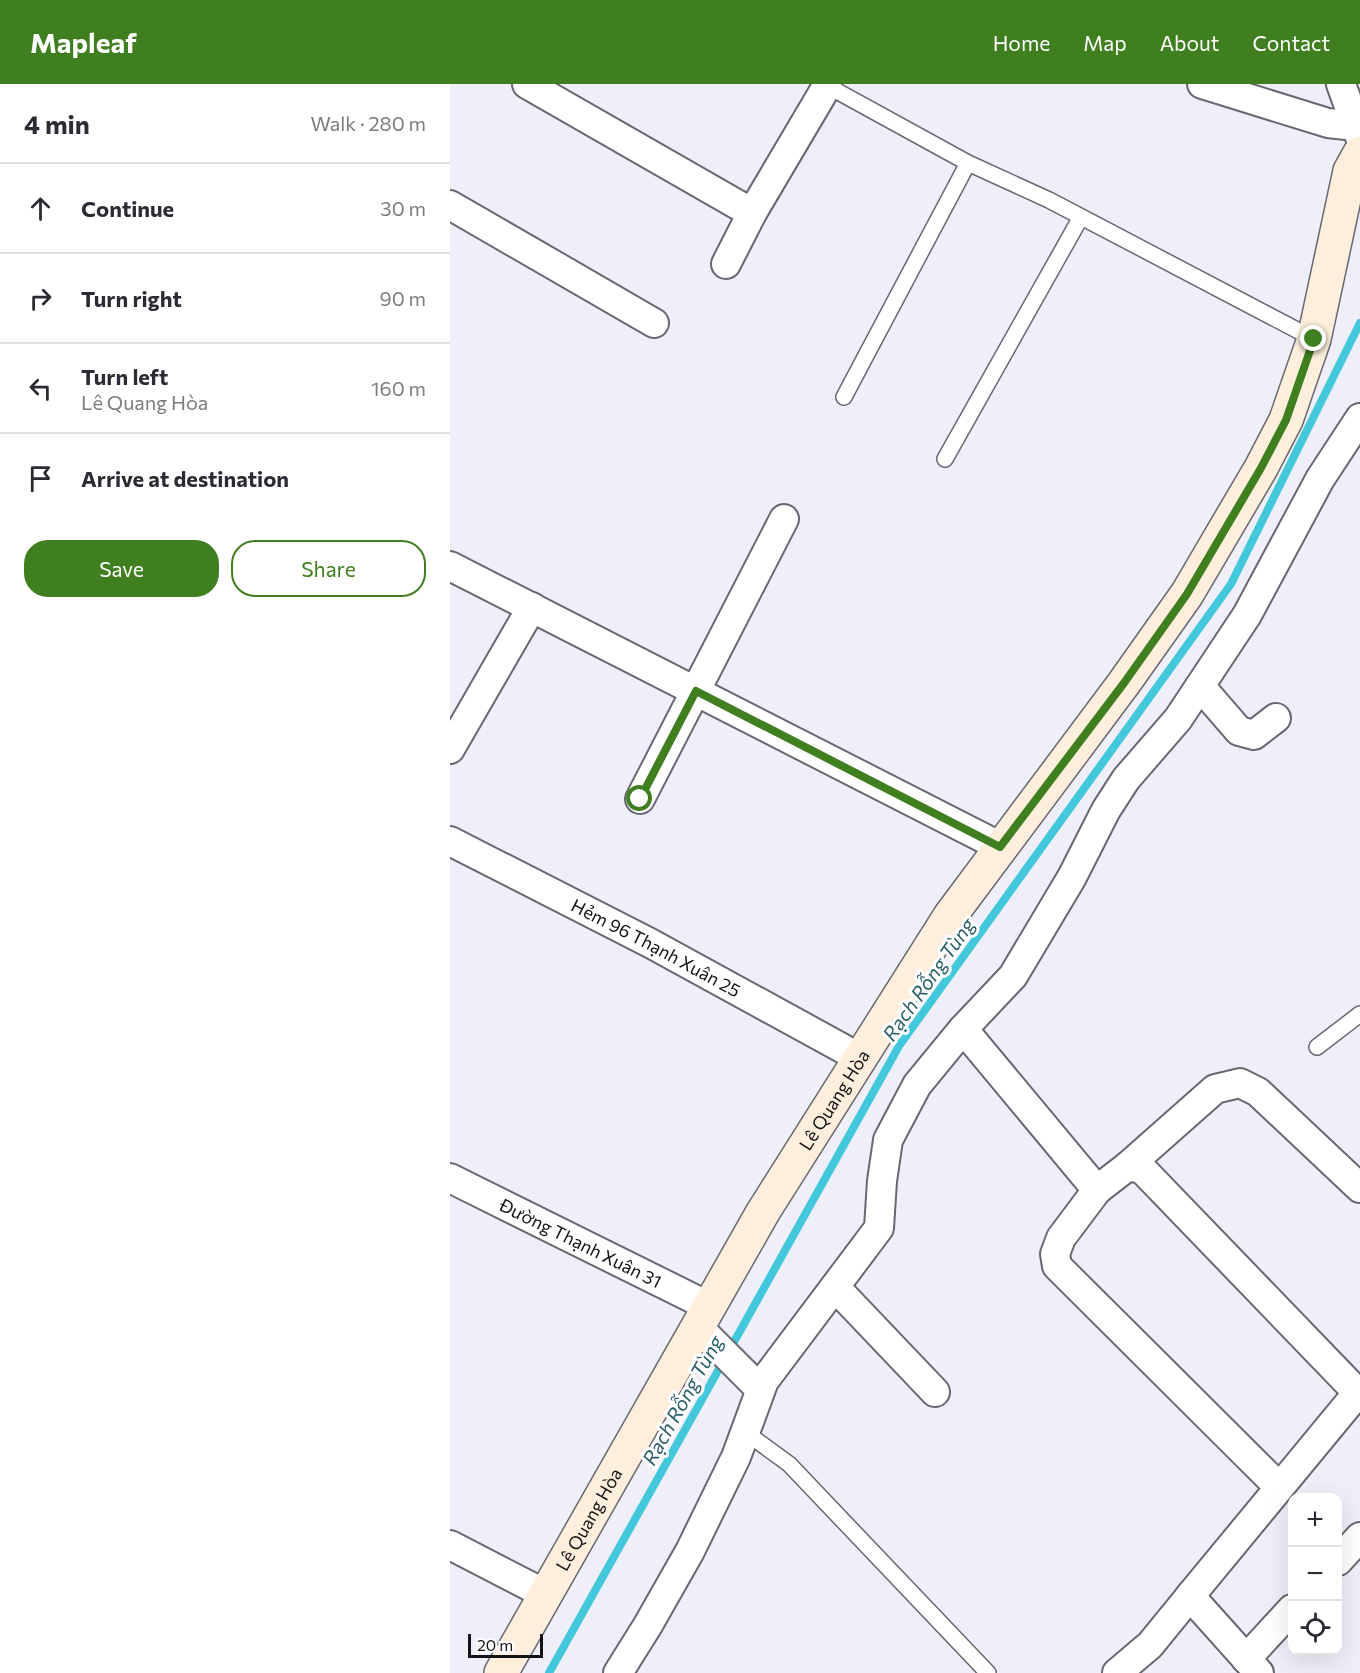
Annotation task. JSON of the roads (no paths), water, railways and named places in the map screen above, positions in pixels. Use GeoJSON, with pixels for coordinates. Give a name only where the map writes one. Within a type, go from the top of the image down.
{"type":"FeatureCollection","features":[{"type":"Feature","properties":{"kind":"street"},"geometry":{"type":"LineString","coordinates":[[527,84],[752,213]]}},
{"type":"Feature","properties":{"kind":"street"},"geometry":{"type":"LineString","coordinates":[[1202,84],[1328,123],[1358,139]]}},
{"type":"Feature","properties":{"kind":"street"},"geometry":{"type":"LineString","coordinates":[[1341,84],[1358,139]]}},
{"type":"Feature","properties":{"kind":"street"},"geometry":{"type":"LineString","coordinates":[[726,264],[752,213],[825,85]]}},
{"type":"Feature","properties":{"kind":"street","name":"Lê Quang Hòa"},"geometry":{"type":"LineString","coordinates":[[501,1673],[545,1594],[707,1325],[763,1212],[860,1058],[950,916],[1124,683],[1187,594],[1261,468],[1286,420],[1314,339],[1358,139]]}},
{"type":"Feature","properties":{"kind":"street"},"geometry":{"type":"LineString","coordinates":[[450,205],[654,323]]}},
{"type":"Feature","properties":{"kind":"street"},"geometry":{"type":"LineString","coordinates":[[618,1673],[690,1551],[736,1456],[745,1432],[754,1383],[764,1381],[879,1228],[888,1140],[917,1085],[963,1029],[1013,976],[1072,877],[1106,810],[1126,778],[1178,719],[1206,692],[1320,479],[1360,418]]}},
{"type":"Feature","properties":{"kind":"street"},"geometry":{"type":"LineString","coordinates":[[640,799],[784,519]]}},
{"type":"Feature","properties":{"kind":"street"},"geometry":{"type":"LineString","coordinates":[[452,572],[532,607],[1000,847]]}},
{"type":"Feature","properties":{"kind":"street"},"geometry":{"type":"LineString","coordinates":[[450,749],[532,607]]}},
{"type":"Feature","properties":{"kind":"street"},"geometry":{"type":"LineString","coordinates":[[1206,692],[1239,731],[1254,735],[1276,718]]}},
{"type":"Feature","properties":{"kind":"street","name":"Hẻm 96 Thạnh Xuân 25"},"geometry":{"type":"LineString","coordinates":[[450,841],[650,943],[860,1058]]}},
{"type":"Feature","properties":{"kind":"street"},"geometry":{"type":"LineString","coordinates":[[963,1029],[1097,1190]]}},
{"type":"Feature","properties":{"kind":"street"},"geometry":{"type":"LineString","coordinates":[[1279,1487],[1057,1266],[1056,1254],[1060,1238],[1097,1190],[1128,1166],[1215,1089],[1240,1083],[1258,1092],[1360,1188]]}},
{"type":"Feature","properties":{"kind":"street"},"geometry":{"type":"LineString","coordinates":[[1117,1673],[1150,1645],[1359,1391],[1142,1169],[1128,1166]]}},
{"type":"Feature","properties":{"kind":"street","name":"Đường Thạnh Xuân 31"},"geometry":{"type":"LineString","coordinates":[[450,1178],[707,1325],[754,1383]]}},
{"type":"Feature","properties":{"kind":"street"},"geometry":{"type":"LineString","coordinates":[[835,1287],[935,1392]]}},
{"type":"Feature","properties":{"kind":"street"},"geometry":{"type":"LineString","coordinates":[[1342,1558],[1360,1538]]}},
{"type":"Feature","properties":{"kind":"street"},"geometry":{"type":"LineString","coordinates":[[450,1545],[545,1594]]}},
{"type":"Feature","properties":{"kind":"street"},"geometry":{"type":"LineString","coordinates":[[1190,1596],[1252,1666],[1288,1616]]}},
{"type":"Feature","properties":{"kind":"lane"},"geometry":{"type":"LineString","coordinates":[[825,85],[968,164],[1081,217],[1314,339]]}},
{"type":"Feature","properties":{"kind":"lane"},"geometry":{"type":"LineString","coordinates":[[844,397],[968,164]]}},
{"type":"Feature","properties":{"kind":"lane"},"geometry":{"type":"LineString","coordinates":[[945,459],[1081,217]]}},
{"type":"Feature","properties":{"kind":"lane"},"geometry":{"type":"LineString","coordinates":[[1317,1047],[1360,1014]]}},
{"type":"Feature","properties":{"kind":"lane"},"geometry":{"type":"LineString","coordinates":[[745,1432],[789,1464],[988,1673]]}},
{"type":"Feature","properties":{"kind":"waterway","name":"Rạch Rỗng Tùng"},"geometry":{"type":"LineString","coordinates":[[730,1349],[899,1046],[1231,584],[1360,323]]}},
{"type":"Feature","properties":{"kind":"waterway","name":"Rạch Rỗng Tùng"},"geometry":{"type":"LineString","coordinates":[[549,1673],[724,1360]]}}]}
